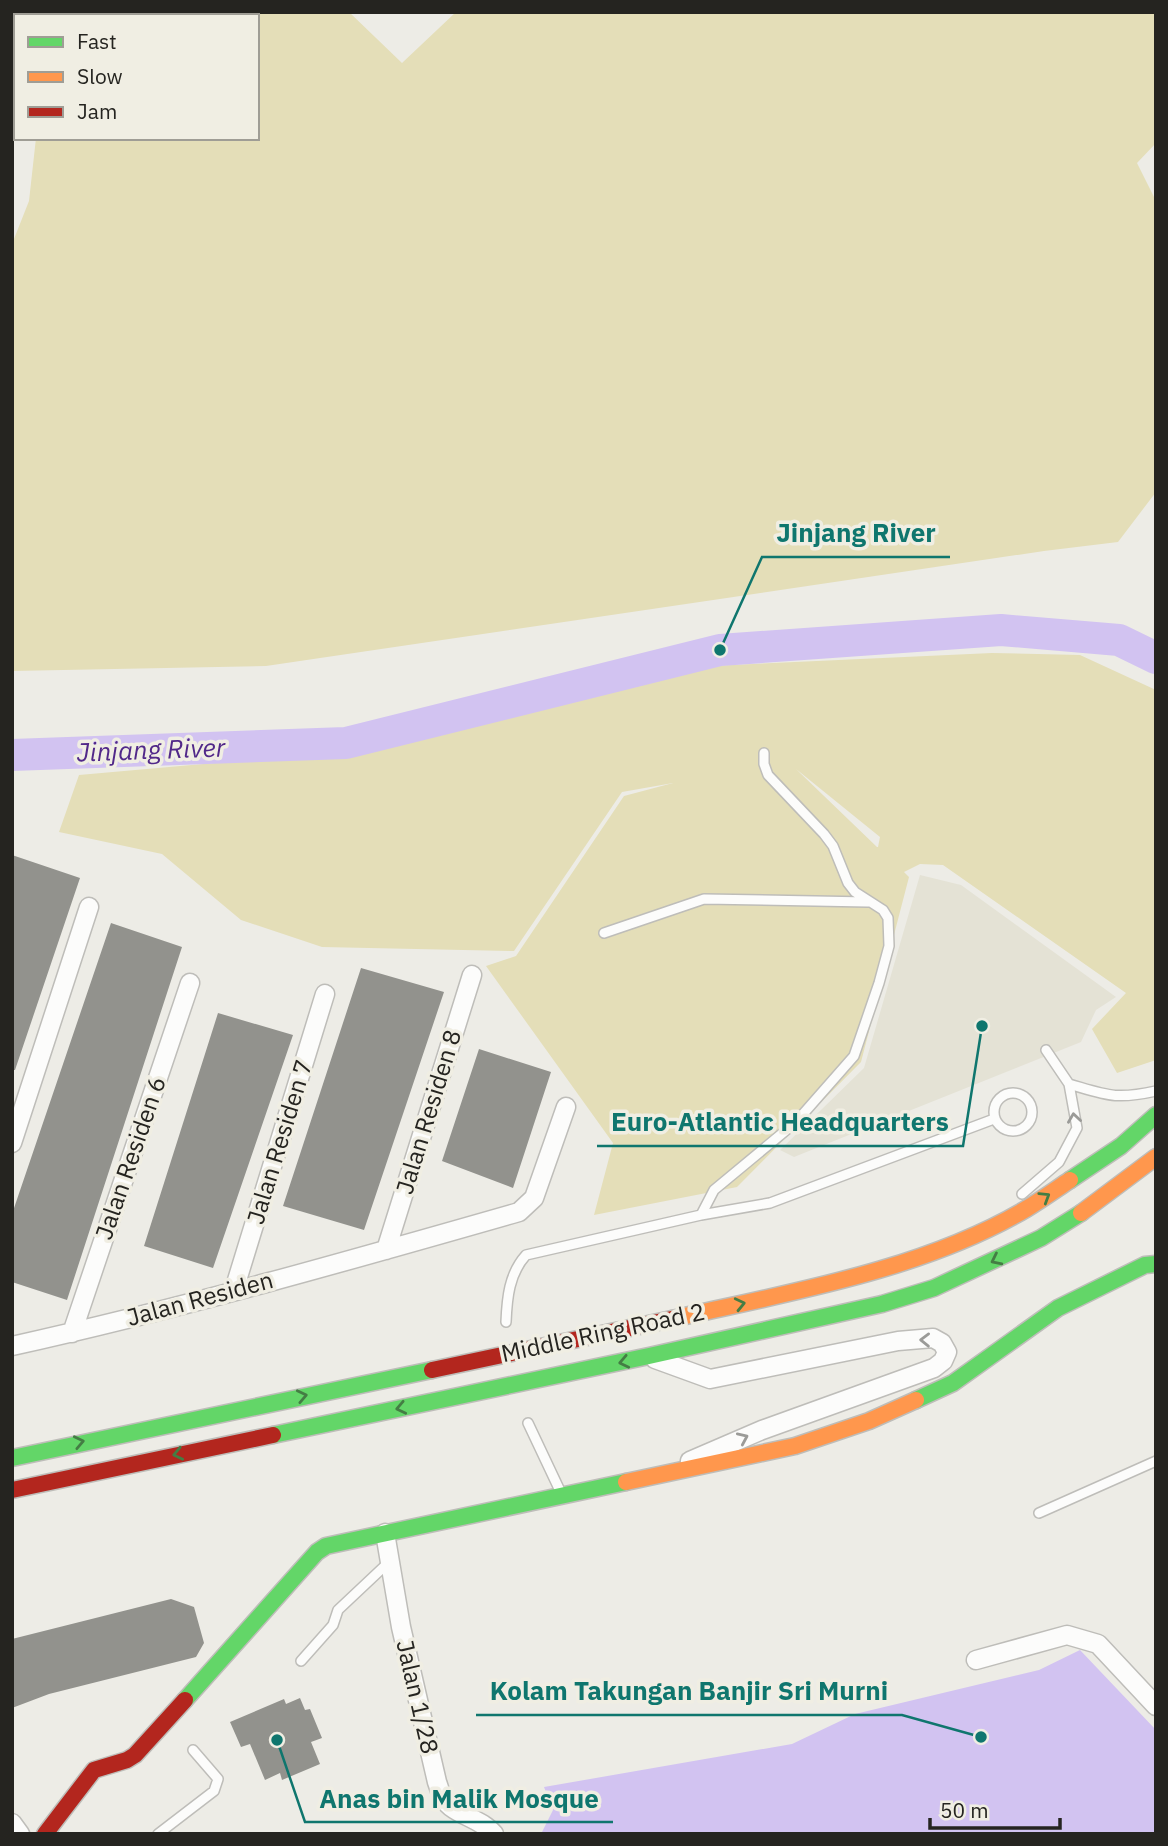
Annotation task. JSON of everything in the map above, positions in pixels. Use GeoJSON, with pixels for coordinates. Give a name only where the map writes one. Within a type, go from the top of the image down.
{"type":"FeatureCollection","features":[{"type":"Feature","properties":{"kind":"main road","name":"Middle Ring Road 2"},"geometry":{"type":"LineString","coordinates":[[12,1458],[644,1325],[799,1290],[921,1256],[969,1237],[1024,1210],[1121,1146],[1156,1115]]}},
{"type":"Feature","properties":{"kind":"main road","name":"Middle Ring Road 2"},"geometry":{"type":"LineString","coordinates":[[12,1490],[834,1317],[934,1288],[1041,1238],[1092,1206],[1156,1157]]}},
{"type":"Feature","properties":{"kind":"main road"},"geometry":{"type":"LineString","coordinates":[[45,1834],[94,1770],[135,1755],[317,1552],[335,1543],[796,1446],[880,1416],[953,1383],[1059,1308],[1144,1265],[1156,1264]]}},
{"type":"Feature","properties":{"kind":"street"},"geometry":{"type":"LineString","coordinates":[[12,1143],[89,906]]}},
{"type":"Feature","properties":{"kind":"street","name":"Jalan Residen 8"},"geometry":{"type":"LineString","coordinates":[[386,1250],[472,975]]}},
{"type":"Feature","properties":{"kind":"street","name":"Jalan Residen 6"},"geometry":{"type":"LineString","coordinates":[[72,1333],[190,983]]}},
{"type":"Feature","properties":{"kind":"street","name":"Jalan Residen 7"},"geometry":{"type":"LineString","coordinates":[[234,1290],[325,995]]}},
{"type":"Feature","properties":{"kind":"street","name":"Jalan Residen"},"geometry":{"type":"LineString","coordinates":[[12,1346],[72,1333],[519,1212],[534,1198],[566,1107]]}},
{"type":"Feature","properties":{"kind":"street"},"geometry":{"type":"LineString","coordinates":[[649,1356],[710,1379],[898,1341],[933,1338],[942,1343],[947,1352],[943,1361],[934,1367],[762,1430],[658,1475]]}},
{"type":"Feature","properties":{"kind":"street","name":"Jalan 1/28"},"geometry":{"type":"LineString","coordinates":[[386,1533],[389,1562],[428,1751],[443,1798],[454,1809],[485,1824],[494,1834]]}},
{"type":"Feature","properties":{"kind":"street"},"geometry":{"type":"LineString","coordinates":[[976,1660],[1068,1635],[1098,1644],[1156,1706]]}},
{"type":"Feature","properties":{"kind":"street"},"geometry":{"type":"LineString","coordinates":[[12,1823],[20,1834]]}},
{"type":"Feature","properties":{"kind":"lane"},"geometry":{"type":"LineString","coordinates":[[701,1215],[714,1190],[796,1122],[854,1056],[889,946],[888,918],[883,910],[848,883],[824,834],[768,775],[764,753]]}},
{"type":"Feature","properties":{"kind":"lane"},"geometry":{"type":"LineString","coordinates":[[604,933],[704,899],[870,902]]}},
{"type":"Feature","properties":{"kind":"lane"},"geometry":{"type":"LineString","coordinates":[[1009,1204],[1059,1163],[1077,1128],[1069,1084],[1046,1050]]}},
{"type":"Feature","properties":{"kind":"lane"},"geometry":{"type":"LineString","coordinates":[[1069,1084],[1109,1097],[1130,1097],[1156,1091]]}},
{"type":"Feature","properties":{"kind":"lane"},"geometry":{"type":"LineString","coordinates":[[1008,1093],[1020,1094],[1030,1103],[1030,1121],[1020,1130],[1002,1128],[995,1119],[994,1106],[1008,1093]]}},
{"type":"Feature","properties":{"kind":"lane"},"geometry":{"type":"LineString","coordinates":[[506,1322],[509,1289],[517,1264],[526,1255],[701,1215],[770,1203],[995,1119]]}},
{"type":"Feature","properties":{"kind":"lane"},"geometry":{"type":"LineString","coordinates":[[969,1237],[999,1212]]}},
{"type":"Feature","properties":{"kind":"lane"},"geometry":{"type":"LineString","coordinates":[[528,1423],[563,1497]]}},
{"type":"Feature","properties":{"kind":"lane"},"geometry":{"type":"LineString","coordinates":[[1039,1513],[1156,1461]]}},
{"type":"Feature","properties":{"kind":"lane"},"geometry":{"type":"LineString","coordinates":[[301,1661],[333,1625],[338,1610],[389,1562]]}},
{"type":"Feature","properties":{"kind":"lane"},"geometry":{"type":"LineString","coordinates":[[158,1834],[217,1786],[218,1779],[193,1750]]}},
{"type":"Feature","properties":{"kind":"shaded area"},"geometry":{"type":"Polygon","coordinates":[[[349,12],[402,63],[456,12],[1156,12],[1156,143],[1137,163],[1156,201],[1156,492],[1118,542],[266,666],[12,671],[12,244],[29,201],[36,140],[259,140],[259,14],[58,14],[349,12]]]}},
{"type":"Feature","properties":{"kind":"shaded area"},"geometry":{"type":"Polygon","coordinates":[[[992,653],[1080,655],[1156,690],[1156,1060],[1117,1073],[1092,1029],[1126,993],[943,865],[920,864],[904,872],[909,877],[861,1062],[737,1187],[594,1215],[613,1143],[486,966],[516,956],[624,796],[673,783],[622,792],[514,951],[322,947],[241,920],[162,854],[59,832],[79,775],[327,753],[569,697],[666,668],[992,653]],[[796,769],[877,847],[880,837],[796,769]]]}},
{"type":"Feature","properties":{"kind":"shaded area"},"geometry":{"type":"Polygon","coordinates":[[[920,875],[961,885],[1116,997],[1096,1010],[1081,1042],[794,1157],[780,1150],[864,1068],[920,875]]]}},
{"type":"Feature","properties":{"kind":"shaded area"},"geometry":{"type":"Polygon","coordinates":[[[1080,1650],[1156,1730],[1156,1834],[541,1834],[553,1810],[544,1787],[792,1744],[855,1714],[1039,1670],[1080,1650]]]}},
{"type":"Feature","properties":{"kind":"building"},"geometry":{"type":"Polygon","coordinates":[[[12,855],[80,878],[15,1070],[12,1070],[12,855]]]}},
{"type":"Feature","properties":{"kind":"building"},"geometry":{"type":"Polygon","coordinates":[[[111,923],[182,947],[67,1300],[12,1282],[12,1214],[111,923]]]}},
{"type":"Feature","properties":{"kind":"building"},"geometry":{"type":"Polygon","coordinates":[[[361,968],[444,992],[364,1230],[283,1206],[361,968]]]}},
{"type":"Feature","properties":{"kind":"building"},"geometry":{"type":"Polygon","coordinates":[[[218,1013],[293,1035],[213,1268],[144,1246],[218,1013]]]}},
{"type":"Feature","properties":{"kind":"building"},"geometry":{"type":"Polygon","coordinates":[[[479,1049],[551,1072],[513,1188],[442,1161],[479,1049]]]}},
{"type":"Feature","properties":{"kind":"building"},"geometry":{"type":"Polygon","coordinates":[[[171,1599],[194,1607],[204,1643],[196,1657],[49,1694],[12,1708],[12,1639],[171,1599]]]}},
{"type":"Feature","properties":{"kind":"building"},"geometry":{"type":"Polygon","coordinates":[[[300,1698],[305,1710],[310,1709],[322,1738],[311,1742],[320,1764],[282,1780],[280,1773],[265,1780],[250,1744],[241,1747],[230,1722],[284,1699],[286,1704],[300,1698]]]}},
{"type":"Feature","properties":{"kind":"waterway","name":"Jinjang River"},"geometry":{"type":"LineString","coordinates":[[12,755],[346,743],[720,650],[1001,630],[1119,640],[1156,658]]}},
{"type":"Feature","properties":{"kind":"traffic: fast"},"geometry":{"type":"LineString","coordinates":[[1070,1180],[1121,1146],[1156,1115]]}},
{"type":"Feature","properties":{"kind":"traffic: fast"},"geometry":{"type":"LineString","coordinates":[[273,1435],[882,1304],[934,1288],[1041,1238],[1081,1213]]}},
{"type":"Feature","properties":{"kind":"traffic: fast"},"geometry":{"type":"LineString","coordinates":[[916,1400],[953,1383],[1058,1308],[1145,1265],[1156,1264]]}},
{"type":"Feature","properties":{"kind":"traffic: fast"},"geometry":{"type":"LineString","coordinates":[[12,1458],[432,1370]]}},
{"type":"Feature","properties":{"kind":"traffic: fast"},"geometry":{"type":"LineString","coordinates":[[185,1700],[317,1552],[326,1546],[626,1482]]}},
{"type":"Feature","properties":{"kind":"traffic: slow"},"geometry":{"type":"LineString","coordinates":[[1081,1213],[1156,1157]]}},
{"type":"Feature","properties":{"kind":"traffic: slow"},"geometry":{"type":"LineString","coordinates":[[672,1319],[807,1289],[899,1264],[986,1230],[1026,1209],[1070,1180]]}},
{"type":"Feature","properties":{"kind":"traffic: slow"},"geometry":{"type":"LineString","coordinates":[[626,1482],[795,1446],[869,1421],[916,1400]]}},
{"type":"Feature","properties":{"kind":"traffic: jam"},"geometry":{"type":"LineString","coordinates":[[432,1370],[672,1319]]}},
{"type":"Feature","properties":{"kind":"traffic: jam"},"geometry":{"type":"LineString","coordinates":[[12,1490],[273,1435]]}},
{"type":"Feature","properties":{"kind":"traffic: jam"},"geometry":{"type":"LineString","coordinates":[[45,1834],[94,1770],[135,1755],[185,1700]]}},
{"type":"Feature","properties":{"kind":"place","name":"Jinjang River"},"geometry":{"type":"Point","coordinates":[720,650]}},
{"type":"Feature","properties":{"kind":"place","name":"Euro-Atlantic Headquarters"},"geometry":{"type":"Point","coordinates":[982,1026]}},
{"type":"Feature","properties":{"kind":"place","name":"Kolam Takungan Banjir Sri Murni"},"geometry":{"type":"Point","coordinates":[981,1737]}},
{"type":"Feature","properties":{"kind":"place","name":"Anas bin Malik Mosque"},"geometry":{"type":"Point","coordinates":[277,1740]}}]}
